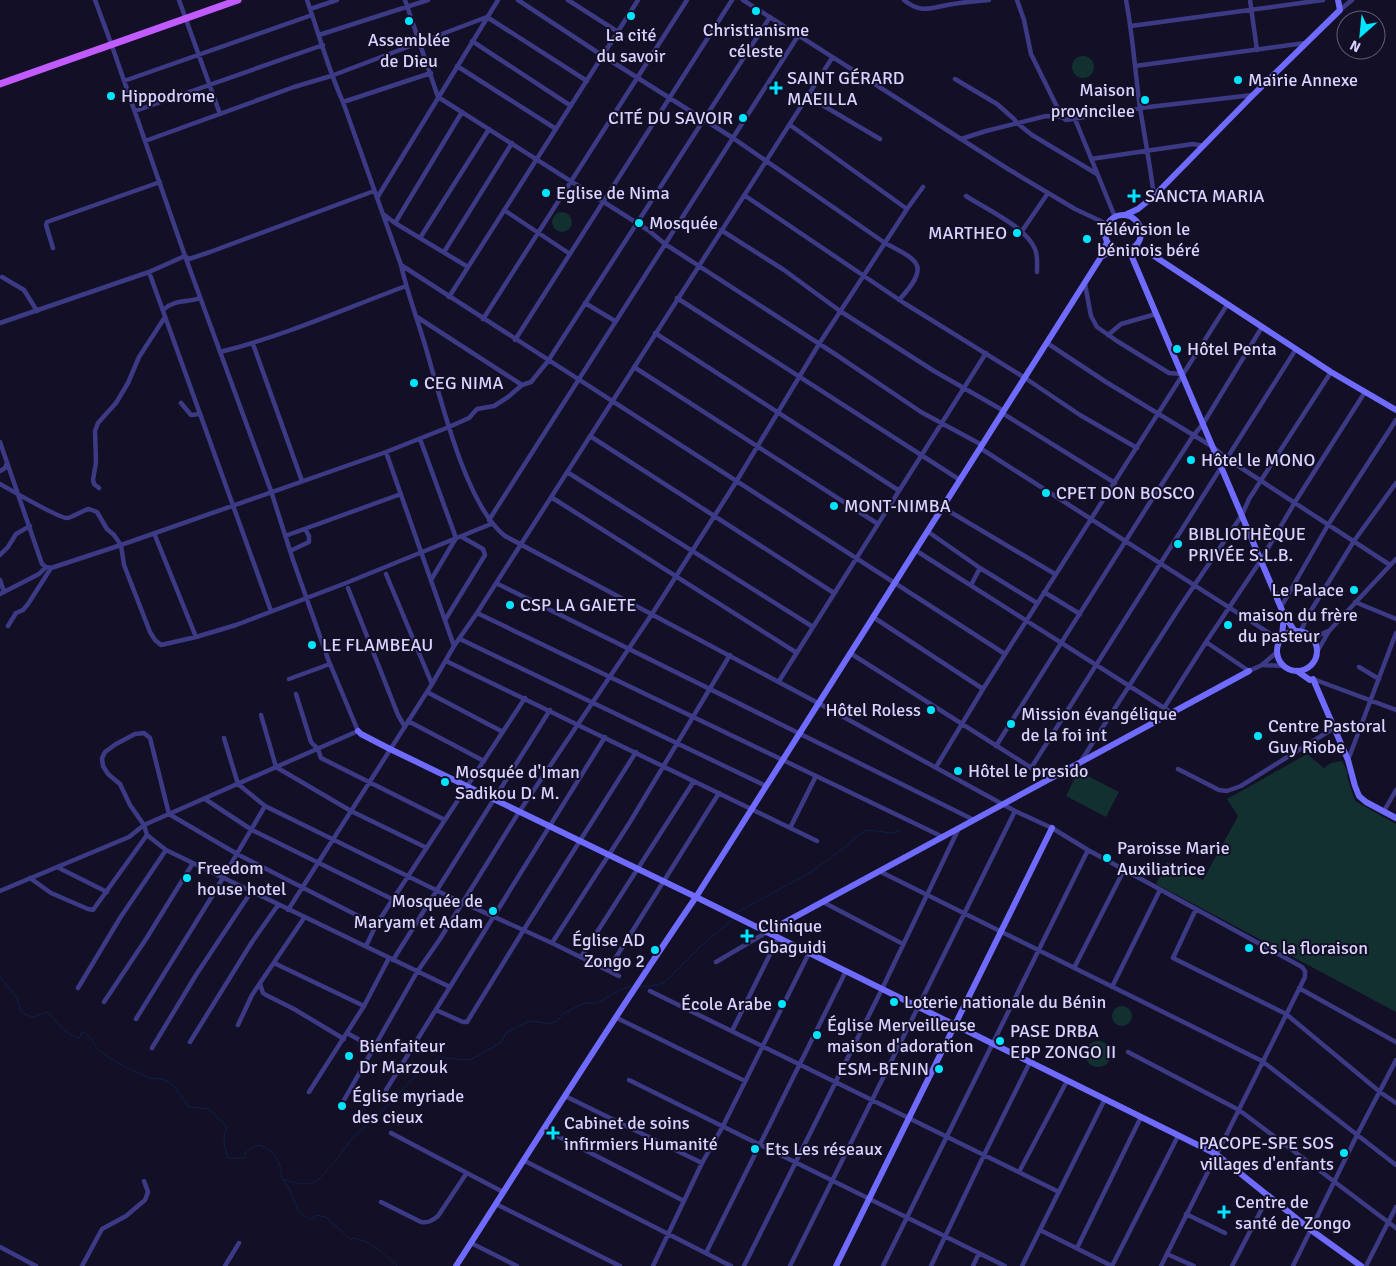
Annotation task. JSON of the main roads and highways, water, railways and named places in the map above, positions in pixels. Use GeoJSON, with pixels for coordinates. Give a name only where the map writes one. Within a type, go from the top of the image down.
{"type":"FeatureCollection","features":[{"type":"Feature","properties":{"kind":"main road"},"geometry":{"type":"LineString","coordinates":[[0,84],[238,0]]}},
{"type":"Feature","properties":{"kind":"waterway"},"geometry":{"type":"LineString","coordinates":[[738,912],[811,872],[867,830],[893,833],[900,830]]}},
{"type":"Feature","properties":{"kind":"waterway"},"geometry":{"type":"LineString","coordinates":[[638,987],[665,982],[702,945],[732,920]]}},
{"type":"Feature","properties":{"kind":"waterway"},"geometry":{"type":"LineString","coordinates":[[0,977],[17,998],[21,1011],[24,1014],[33,1017],[46,1012],[72,1036],[77,1038],[80,1037],[82,1032],[86,1034],[98,1049],[116,1062],[148,1077],[168,1081],[189,1107],[209,1109],[227,1127],[224,1142],[228,1158],[245,1158],[245,1153],[253,1147],[260,1145],[269,1150],[279,1162],[282,1172],[280,1175],[289,1188],[299,1212],[311,1220],[316,1215],[326,1217],[350,1239],[362,1240],[368,1243],[397,1266]]}},
{"type":"Feature","properties":{"kind":"waterway"},"geometry":{"type":"LineString","coordinates":[[282,1179],[305,1184],[319,1179],[338,1158],[352,1138],[429,1064],[442,1058],[468,1060],[501,1042],[507,1032],[527,1022],[534,1021],[549,1024],[557,1021],[563,1014],[580,1005],[597,1003],[631,986]]}},
{"type":"Feature","properties":{"kind":"place","name":"Christianisme céleste"},"geometry":{"type":"Point","coordinates":[756,11]}},
{"type":"Feature","properties":{"kind":"place","name":"La cité du savoir"},"geometry":{"type":"Point","coordinates":[631,16]}},
{"type":"Feature","properties":{"kind":"place","name":"Assemblée de Dieu"},"geometry":{"type":"Point","coordinates":[409,21]}},
{"type":"Feature","properties":{"kind":"place","name":"Mairie Annexe"},"geometry":{"type":"Point","coordinates":[1238,80]}},
{"type":"Feature","properties":{"kind":"place","name":"SAINT GÉRARD MAEILLA"},"geometry":{"type":"Point","coordinates":[776,88]}},
{"type":"Feature","properties":{"kind":"place","name":"Hippodrome"},"geometry":{"type":"Point","coordinates":[111,96]}},
{"type":"Feature","properties":{"kind":"place","name":"Maison provincilee"},"geometry":{"type":"Point","coordinates":[1145,100]}},
{"type":"Feature","properties":{"kind":"place","name":"CITÉ DU SAVOIR"},"geometry":{"type":"Point","coordinates":[743,118]}},
{"type":"Feature","properties":{"kind":"place","name":"Eglise de Nima"},"geometry":{"type":"Point","coordinates":[546,193]}},
{"type":"Feature","properties":{"kind":"place","name":"SANCTA MARIA"},"geometry":{"type":"Point","coordinates":[1134,196]}},
{"type":"Feature","properties":{"kind":"place","name":"Mosquée"},"geometry":{"type":"Point","coordinates":[639,223]}},
{"type":"Feature","properties":{"kind":"place","name":"MARTHEO"},"geometry":{"type":"Point","coordinates":[1017,233]}},
{"type":"Feature","properties":{"kind":"place","name":"Télévision le béninois béré"},"geometry":{"type":"Point","coordinates":[1087,239]}},
{"type":"Feature","properties":{"kind":"place","name":"Hôtel Penta"},"geometry":{"type":"Point","coordinates":[1177,349]}},
{"type":"Feature","properties":{"kind":"place","name":"CEG NIMA"},"geometry":{"type":"Point","coordinates":[414,383]}},
{"type":"Feature","properties":{"kind":"place","name":"Hôtel le MONO"},"geometry":{"type":"Point","coordinates":[1191,460]}},
{"type":"Feature","properties":{"kind":"place","name":"CPET DON BOSCO"},"geometry":{"type":"Point","coordinates":[1046,493]}},
{"type":"Feature","properties":{"kind":"place","name":"MONT-NIMBA"},"geometry":{"type":"Point","coordinates":[834,506]}},
{"type":"Feature","properties":{"kind":"place","name":"BIBLIOTHÈQUE PRIVÉE S.L.B."},"geometry":{"type":"Point","coordinates":[1178,544]}},
{"type":"Feature","properties":{"kind":"place","name":"Le Palace"},"geometry":{"type":"Point","coordinates":[1354,590]}},
{"type":"Feature","properties":{"kind":"place","name":"CSP LA GAIETE"},"geometry":{"type":"Point","coordinates":[510,605]}},
{"type":"Feature","properties":{"kind":"place","name":"maison du frère du pasteur"},"geometry":{"type":"Point","coordinates":[1228,625]}},
{"type":"Feature","properties":{"kind":"place","name":"LE FLAMBEAU"},"geometry":{"type":"Point","coordinates":[312,645]}},
{"type":"Feature","properties":{"kind":"place","name":"Hôtel Roless"},"geometry":{"type":"Point","coordinates":[931,710]}},
{"type":"Feature","properties":{"kind":"place","name":"Mission évangélique de la foi int"},"geometry":{"type":"Point","coordinates":[1011,724]}},
{"type":"Feature","properties":{"kind":"place","name":"Centre Pastoral Guy Riobe"},"geometry":{"type":"Point","coordinates":[1258,736]}},
{"type":"Feature","properties":{"kind":"place","name":"Hôtel le presido"},"geometry":{"type":"Point","coordinates":[958,771]}},
{"type":"Feature","properties":{"kind":"place","name":"Mosquée d'Iman Sadikou D. M."},"geometry":{"type":"Point","coordinates":[445,782]}},
{"type":"Feature","properties":{"kind":"place","name":"Paroisse Marie Auxiliatrice"},"geometry":{"type":"Point","coordinates":[1107,858]}},
{"type":"Feature","properties":{"kind":"place","name":"Freedom house hotel"},"geometry":{"type":"Point","coordinates":[187,878]}},
{"type":"Feature","properties":{"kind":"place","name":"Mosquée de Maryam et Adam"},"geometry":{"type":"Point","coordinates":[493,911]}},
{"type":"Feature","properties":{"kind":"place","name":"Clinique Gbaguidi"},"geometry":{"type":"Point","coordinates":[747,936]}},
{"type":"Feature","properties":{"kind":"place","name":"Cs la floraison"},"geometry":{"type":"Point","coordinates":[1249,948]}},
{"type":"Feature","properties":{"kind":"place","name":"Église AD Zongo 2"},"geometry":{"type":"Point","coordinates":[655,950]}},
{"type":"Feature","properties":{"kind":"place","name":"Loterie nationale du Bénin"},"geometry":{"type":"Point","coordinates":[894,1002]}},
{"type":"Feature","properties":{"kind":"place","name":"École Arabe"},"geometry":{"type":"Point","coordinates":[782,1004]}},
{"type":"Feature","properties":{"kind":"place","name":"Église Merveilleuse maison d'adoration"},"geometry":{"type":"Point","coordinates":[817,1035]}},
{"type":"Feature","properties":{"kind":"place","name":"PASE DRBA EPP ZONGO II"},"geometry":{"type":"Point","coordinates":[1000,1041]}},
{"type":"Feature","properties":{"kind":"place","name":"Bienfaiteur Dr Marzouk"},"geometry":{"type":"Point","coordinates":[349,1056]}},
{"type":"Feature","properties":{"kind":"place","name":"ESM-BENIN"},"geometry":{"type":"Point","coordinates":[939,1069]}},
{"type":"Feature","properties":{"kind":"place","name":"Église myriade des cieux"},"geometry":{"type":"Point","coordinates":[342,1106]}},
{"type":"Feature","properties":{"kind":"place","name":"Cabinet de soins infirmiers Humanité"},"geometry":{"type":"Point","coordinates":[553,1133]}},
{"type":"Feature","properties":{"kind":"place","name":"Ets Les réseaux"},"geometry":{"type":"Point","coordinates":[755,1149]}},
{"type":"Feature","properties":{"kind":"place","name":"PACOPE-SPE SOS villages d'enfants"},"geometry":{"type":"Point","coordinates":[1344,1153]}},
{"type":"Feature","properties":{"kind":"place","name":"Centre de santé de Zongo"},"geometry":{"type":"Point","coordinates":[1224,1212]}}]}
